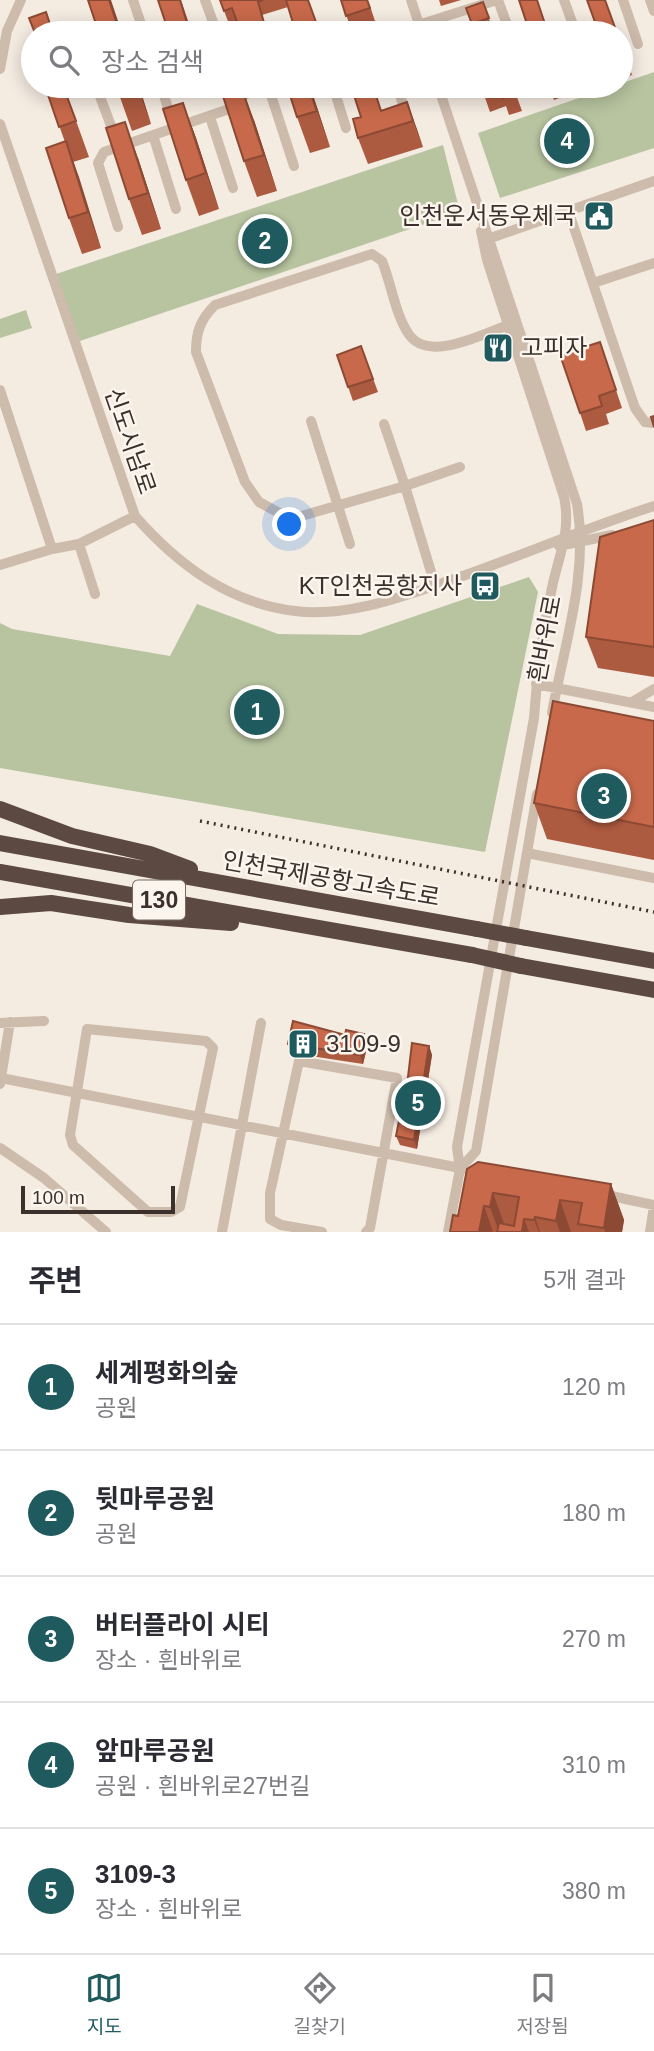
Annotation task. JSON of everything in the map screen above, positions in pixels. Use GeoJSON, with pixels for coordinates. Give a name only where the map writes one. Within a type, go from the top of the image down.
{"type":"FeatureCollection","features":[{"type":"Feature","properties":{"kind":"highway"},"geometry":{"type":"LineString","coordinates":[[0,809],[72,836],[150,854],[232,884]]}},
{"type":"Feature","properties":{"kind":"highway","name":"인천국제공항고속도로"},"geometry":{"type":"LineString","coordinates":[[0,843],[654,961]]}},
{"type":"Feature","properties":{"kind":"highway","name":"인천국제공항고속도로"},"geometry":{"type":"LineString","coordinates":[[0,872],[654,990]]}},
{"type":"Feature","properties":{"kind":"highway"},"geometry":{"type":"LineString","coordinates":[[0,896],[129,915],[317,929]]}},
{"type":"Feature","properties":{"kind":"highway"},"geometry":{"type":"LineString","coordinates":[[0,907],[51,903]]}},
{"type":"Feature","properties":{"kind":"street"},"geometry":{"type":"LineString","coordinates":[[0,69],[8,31],[21,0]]}},
{"type":"Feature","properties":{"kind":"street"},"geometry":{"type":"LineString","coordinates":[[133,0],[140,21]]}},
{"type":"Feature","properties":{"kind":"street"},"geometry":{"type":"LineString","coordinates":[[205,0],[213,21]]}},
{"type":"Feature","properties":{"kind":"street"},"geometry":{"type":"LineString","coordinates":[[411,0],[418,21]]}},
{"type":"Feature","properties":{"kind":"street"},"geometry":{"type":"LineString","coordinates":[[442,21],[498,0],[506,21]]}},
{"type":"Feature","properties":{"kind":"street"},"geometry":{"type":"LineString","coordinates":[[564,0],[572,21]]}},
{"type":"Feature","properties":{"kind":"street"},"geometry":{"type":"LineString","coordinates":[[623,0],[630,21]]}},
{"type":"Feature","properties":{"kind":"street"},"geometry":{"type":"LineString","coordinates":[[650,0],[654,11]]}},
{"type":"Feature","properties":{"kind":"street"},"geometry":{"type":"LineString","coordinates":[[633,29],[638,44]]}},
{"type":"Feature","properties":{"kind":"street"},"geometry":{"type":"LineString","coordinates":[[100,98],[118,145]]}},
{"type":"Feature","properties":{"kind":"street"},"geometry":{"type":"LineString","coordinates":[[165,98],[174,128]]}},
{"type":"Feature","properties":{"kind":"street"},"geometry":{"type":"LineString","coordinates":[[118,227],[98,163],[104,152],[118,145],[210,117],[229,109],[239,98]]}},
{"type":"Feature","properties":{"kind":"street"},"geometry":{"type":"LineString","coordinates":[[272,98],[294,166]]}},
{"type":"Feature","properties":{"kind":"street"},"geometry":{"type":"LineString","coordinates":[[337,98],[346,128]]}},
{"type":"Feature","properties":{"kind":"street"},"geometry":{"type":"LineString","coordinates":[[401,98],[405,111]]}},
{"type":"Feature","properties":{"kind":"street","name":"흰바위로"},"geometry":{"type":"LineString","coordinates":[[442,98],[477,206],[508,325],[564,497],[566,541],[553,582],[535,702],[457,1147],[460,1168],[448,1232]]}},
{"type":"Feature","properties":{"kind":"street"},"geometry":{"type":"LineString","coordinates":[[210,117],[233,188]]}},
{"type":"Feature","properties":{"kind":"street","name":"신도시남로"},"geometry":{"type":"LineString","coordinates":[[0,124],[135,516],[162,547],[189,570],[257,604],[296,611],[366,606],[582,537],[654,506]]}},
{"type":"Feature","properties":{"kind":"street"},"geometry":{"type":"LineString","coordinates":[[153,135],[176,209]]}},
{"type":"Feature","properties":{"kind":"street"},"geometry":{"type":"LineString","coordinates":[[486,237],[561,209],[654,181]]}},
{"type":"Feature","properties":{"kind":"street"},"geometry":{"type":"LineString","coordinates":[[568,209],[635,408],[645,422],[654,423]]}},
{"type":"Feature","properties":{"kind":"street","name":"흰바위로"},"geometry":{"type":"LineString","coordinates":[[486,237],[573,492],[582,537],[556,688],[559,705],[550,721]]}},
{"type":"Feature","properties":{"kind":"street"},"geometry":{"type":"LineString","coordinates":[[460,467],[339,507],[298,516],[279,513],[259,502],[245,482],[196,352],[196,334],[204,316],[215,305],[372,254],[382,261],[407,332],[416,343],[426,347],[447,345],[508,325]]}},
{"type":"Feature","properties":{"kind":"street"},"geometry":{"type":"LineString","coordinates":[[593,283],[654,263]]}},
{"type":"Feature","properties":{"kind":"street"},"geometry":{"type":"LineString","coordinates":[[0,390],[52,548]]}},
{"type":"Feature","properties":{"kind":"street"},"geometry":{"type":"LineString","coordinates":[[311,421],[350,544]]}},
{"type":"Feature","properties":{"kind":"street"},"geometry":{"type":"LineString","coordinates":[[384,424],[435,585]]}},
{"type":"Feature","properties":{"kind":"street"},"geometry":{"type":"LineString","coordinates":[[0,565],[52,548],[79,544],[135,516]]}},
{"type":"Feature","properties":{"kind":"street","name":"신도시남로"},"geometry":{"type":"LineString","coordinates":[[582,537],[604,538],[626,531]]}},
{"type":"Feature","properties":{"kind":"street"},"geometry":{"type":"LineString","coordinates":[[79,544],[95,594]]}},
{"type":"Feature","properties":{"kind":"street"},"geometry":{"type":"LineString","coordinates":[[536,684],[654,707]]}},
{"type":"Feature","properties":{"kind":"street"},"geometry":{"type":"LineString","coordinates":[[632,702],[654,689]]}},
{"type":"Feature","properties":{"kind":"street"},"geometry":{"type":"LineString","coordinates":[[535,702],[559,705]]}},
{"type":"Feature","properties":{"kind":"street","name":"흰바위로"},"geometry":{"type":"LineString","coordinates":[[460,1168],[475,1151],[539,784]]}},
{"type":"Feature","properties":{"kind":"street"},"geometry":{"type":"LineString","coordinates":[[527,853],[654,878]]}},
{"type":"Feature","properties":{"kind":"street"},"geometry":{"type":"LineString","coordinates":[[44,1021],[5,1022],[1,1081],[479,1171]]}},
{"type":"Feature","properties":{"kind":"street"},"geometry":{"type":"LineString","coordinates":[[222,1232],[261,1023]]}},
{"type":"Feature","properties":{"kind":"street"},"geometry":{"type":"LineString","coordinates":[[87,1028],[206,1041],[213,1048],[198,1119],[180,1207],[171,1212],[148,1212],[73,1145],[70,1135],[75,1093],[87,1028]]}},
{"type":"Feature","properties":{"kind":"street"},"geometry":{"type":"LineString","coordinates":[[322,1232],[281,1225],[270,1219],[270,1193],[299,1061],[397,1078],[385,1154],[370,1228],[366,1232]]}},
{"type":"Feature","properties":{"kind":"street"},"geometry":{"type":"LineString","coordinates":[[0,1148],[44,1178],[106,1232]]}},
{"type":"Feature","properties":{"kind":"street"},"geometry":{"type":"LineString","coordinates":[[589,1192],[654,1205],[650,1232]]}},
{"type":"Feature","properties":{"kind":"green space"},"geometry":{"type":"Polygon","coordinates":[[[654,72],[654,148],[500,198],[478,133],[579,98],[633,98],[633,79],[654,72]]]}},
{"type":"Feature","properties":{"kind":"green space"},"geometry":{"type":"Polygon","coordinates":[[[443,145],[460,212],[74,343],[53,275],[443,145]]]}},
{"type":"Feature","properties":{"kind":"green space"},"geometry":{"type":"Polygon","coordinates":[[[26,310],[32,328],[0,338],[0,319],[26,310]]]}},
{"type":"Feature","properties":{"kind":"green space"},"geometry":{"type":"Polygon","coordinates":[[[529,577],[538,592],[485,852],[0,768],[0,623],[12,629],[170,656],[197,604],[278,634],[360,635],[529,577]]]}},
{"type":"Feature","properties":{"kind":"building"},"geometry":{"type":"Polygon","coordinates":[[[88,0],[109,0],[116,21],[95,21],[88,0]]]}},
{"type":"Feature","properties":{"kind":"building"},"geometry":{"type":"Polygon","coordinates":[[[158,0],[180,0],[186,21],[165,21],[158,0]]]}},
{"type":"Feature","properties":{"kind":"building"},"geometry":{"type":"Polygon","coordinates":[[[220,0],[263,0],[258,2],[264,21],[237,21],[232,8],[224,11],[220,0]]]}},
{"type":"Feature","properties":{"kind":"building"},"geometry":{"type":"Polygon","coordinates":[[[286,0],[308,0],[316,21],[292,21],[286,0]]]}},
{"type":"Feature","properties":{"kind":"building"},"geometry":{"type":"Polygon","coordinates":[[[341,0],[367,0],[370,8],[346,16],[341,0]]]}},
{"type":"Feature","properties":{"kind":"building"},"geometry":{"type":"Polygon","coordinates":[[[519,0],[537,0],[544,21],[526,21],[519,0]]]}},
{"type":"Feature","properties":{"kind":"building"},"geometry":{"type":"Polygon","coordinates":[[[587,0],[605,0],[613,21],[595,21],[587,0]]]}},
{"type":"Feature","properties":{"kind":"building"},"geometry":{"type":"Polygon","coordinates":[[[483,2],[489,18],[471,21],[466,8],[483,2]]]}},
{"type":"Feature","properties":{"kind":"building"},"geometry":{"type":"Polygon","coordinates":[[[46,12],[49,21],[30,21],[29,18],[46,12]]]}},
{"type":"Feature","properties":{"kind":"building"},"geometry":{"type":"Polygon","coordinates":[[[49,98],[67,98],[76,121],[59,127],[49,98]]]}},
{"type":"Feature","properties":{"kind":"building"},"geometry":{"type":"Polygon","coordinates":[[[224,98],[245,98],[264,155],[244,161],[224,98]]]}},
{"type":"Feature","properties":{"kind":"building"},"geometry":{"type":"Polygon","coordinates":[[[291,98],[312,98],[317,111],[297,117],[291,98]]]}},
{"type":"Feature","properties":{"kind":"building"},"geometry":{"type":"Polygon","coordinates":[[[355,98],[377,98],[381,111],[407,102],[413,121],[358,138],[353,119],[361,117],[355,98]]]}},
{"type":"Feature","properties":{"kind":"building"},"geometry":{"type":"Polygon","coordinates":[[[183,103],[206,173],[186,180],[163,109],[183,103]]]}},
{"type":"Feature","properties":{"kind":"building"},"geometry":{"type":"Polygon","coordinates":[[[125,122],[148,193],[129,199],[106,128],[125,122]]]}},
{"type":"Feature","properties":{"kind":"building"},"geometry":{"type":"Polygon","coordinates":[[[66,141],[88,212],[69,218],[46,148],[66,141]]]}},
{"type":"Feature","properties":{"kind":"building"},"geometry":{"type":"Polygon","coordinates":[[[600,342],[616,390],[599,396],[602,406],[580,413],[560,355],[600,342]]]}},
{"type":"Feature","properties":{"kind":"building"},"geometry":{"type":"Polygon","coordinates":[[[361,346],[373,379],[348,387],[337,355],[361,346]]]}},
{"type":"Feature","properties":{"kind":"building"},"geometry":{"type":"Polygon","coordinates":[[[654,520],[654,647],[586,637],[600,537],[654,520]]]}},
{"type":"Feature","properties":{"kind":"building"},"geometry":{"type":"Polygon","coordinates":[[[553,701],[654,721],[654,827],[534,803],[553,701]]]}},
{"type":"Feature","properties":{"kind":"building"},"geometry":{"type":"Polygon","coordinates":[[[293,1021],[345,1035],[346,1030],[364,1034],[360,1055],[288,1044],[293,1021]]]}},
{"type":"Feature","properties":{"kind":"building"},"geometry":{"type":"Polygon","coordinates":[[[412,1043],[429,1046],[414,1140],[396,1136],[401,1111],[404,1111],[412,1043]]]}},
{"type":"Feature","properties":{"kind":"building"},"geometry":{"type":"Polygon","coordinates":[[[478,1162],[611,1184],[604,1228],[578,1224],[582,1203],[560,1200],[556,1221],[535,1217],[534,1220],[524,1219],[522,1232],[497,1232],[499,1223],[514,1226],[519,1197],[493,1193],[490,1207],[484,1206],[479,1232],[450,1232],[453,1215],[458,1216],[467,1169],[478,1162]]]}},
{"type":"Feature","properties":{"kind":"railway"},"geometry":{"type":"LineString","coordinates":[[200,821],[654,912]]}},
{"type":"Feature","properties":{"kind":"place","name":"앞마루공원"},"geometry":{"type":"Point","coordinates":[567,141]}},
{"type":"Feature","properties":{"kind":"place","name":"인천운서동우체국"},"geometry":{"type":"Point","coordinates":[599,216]}},
{"type":"Feature","properties":{"kind":"place","name":"뒷마루공원"},"geometry":{"type":"Point","coordinates":[265,241]}},
{"type":"Feature","properties":{"kind":"place","name":"고피자"},"geometry":{"type":"Point","coordinates":[498,348]}},
{"type":"Feature","properties":{"kind":"place","name":"KT인천공항지사"},"geometry":{"type":"Point","coordinates":[485,586]}},
{"type":"Feature","properties":{"kind":"place","name":"세계평화의숲"},"geometry":{"type":"Point","coordinates":[257,712]}},
{"type":"Feature","properties":{"kind":"place","name":"버터플라이 시티"},"geometry":{"type":"Point","coordinates":[604,796]}},
{"type":"Feature","properties":{"kind":"place","name":"3109-9"},"geometry":{"type":"Point","coordinates":[303,1044]}},
{"type":"Feature","properties":{"kind":"place","name":"3109-3"},"geometry":{"type":"Point","coordinates":[418,1103]}}]}
